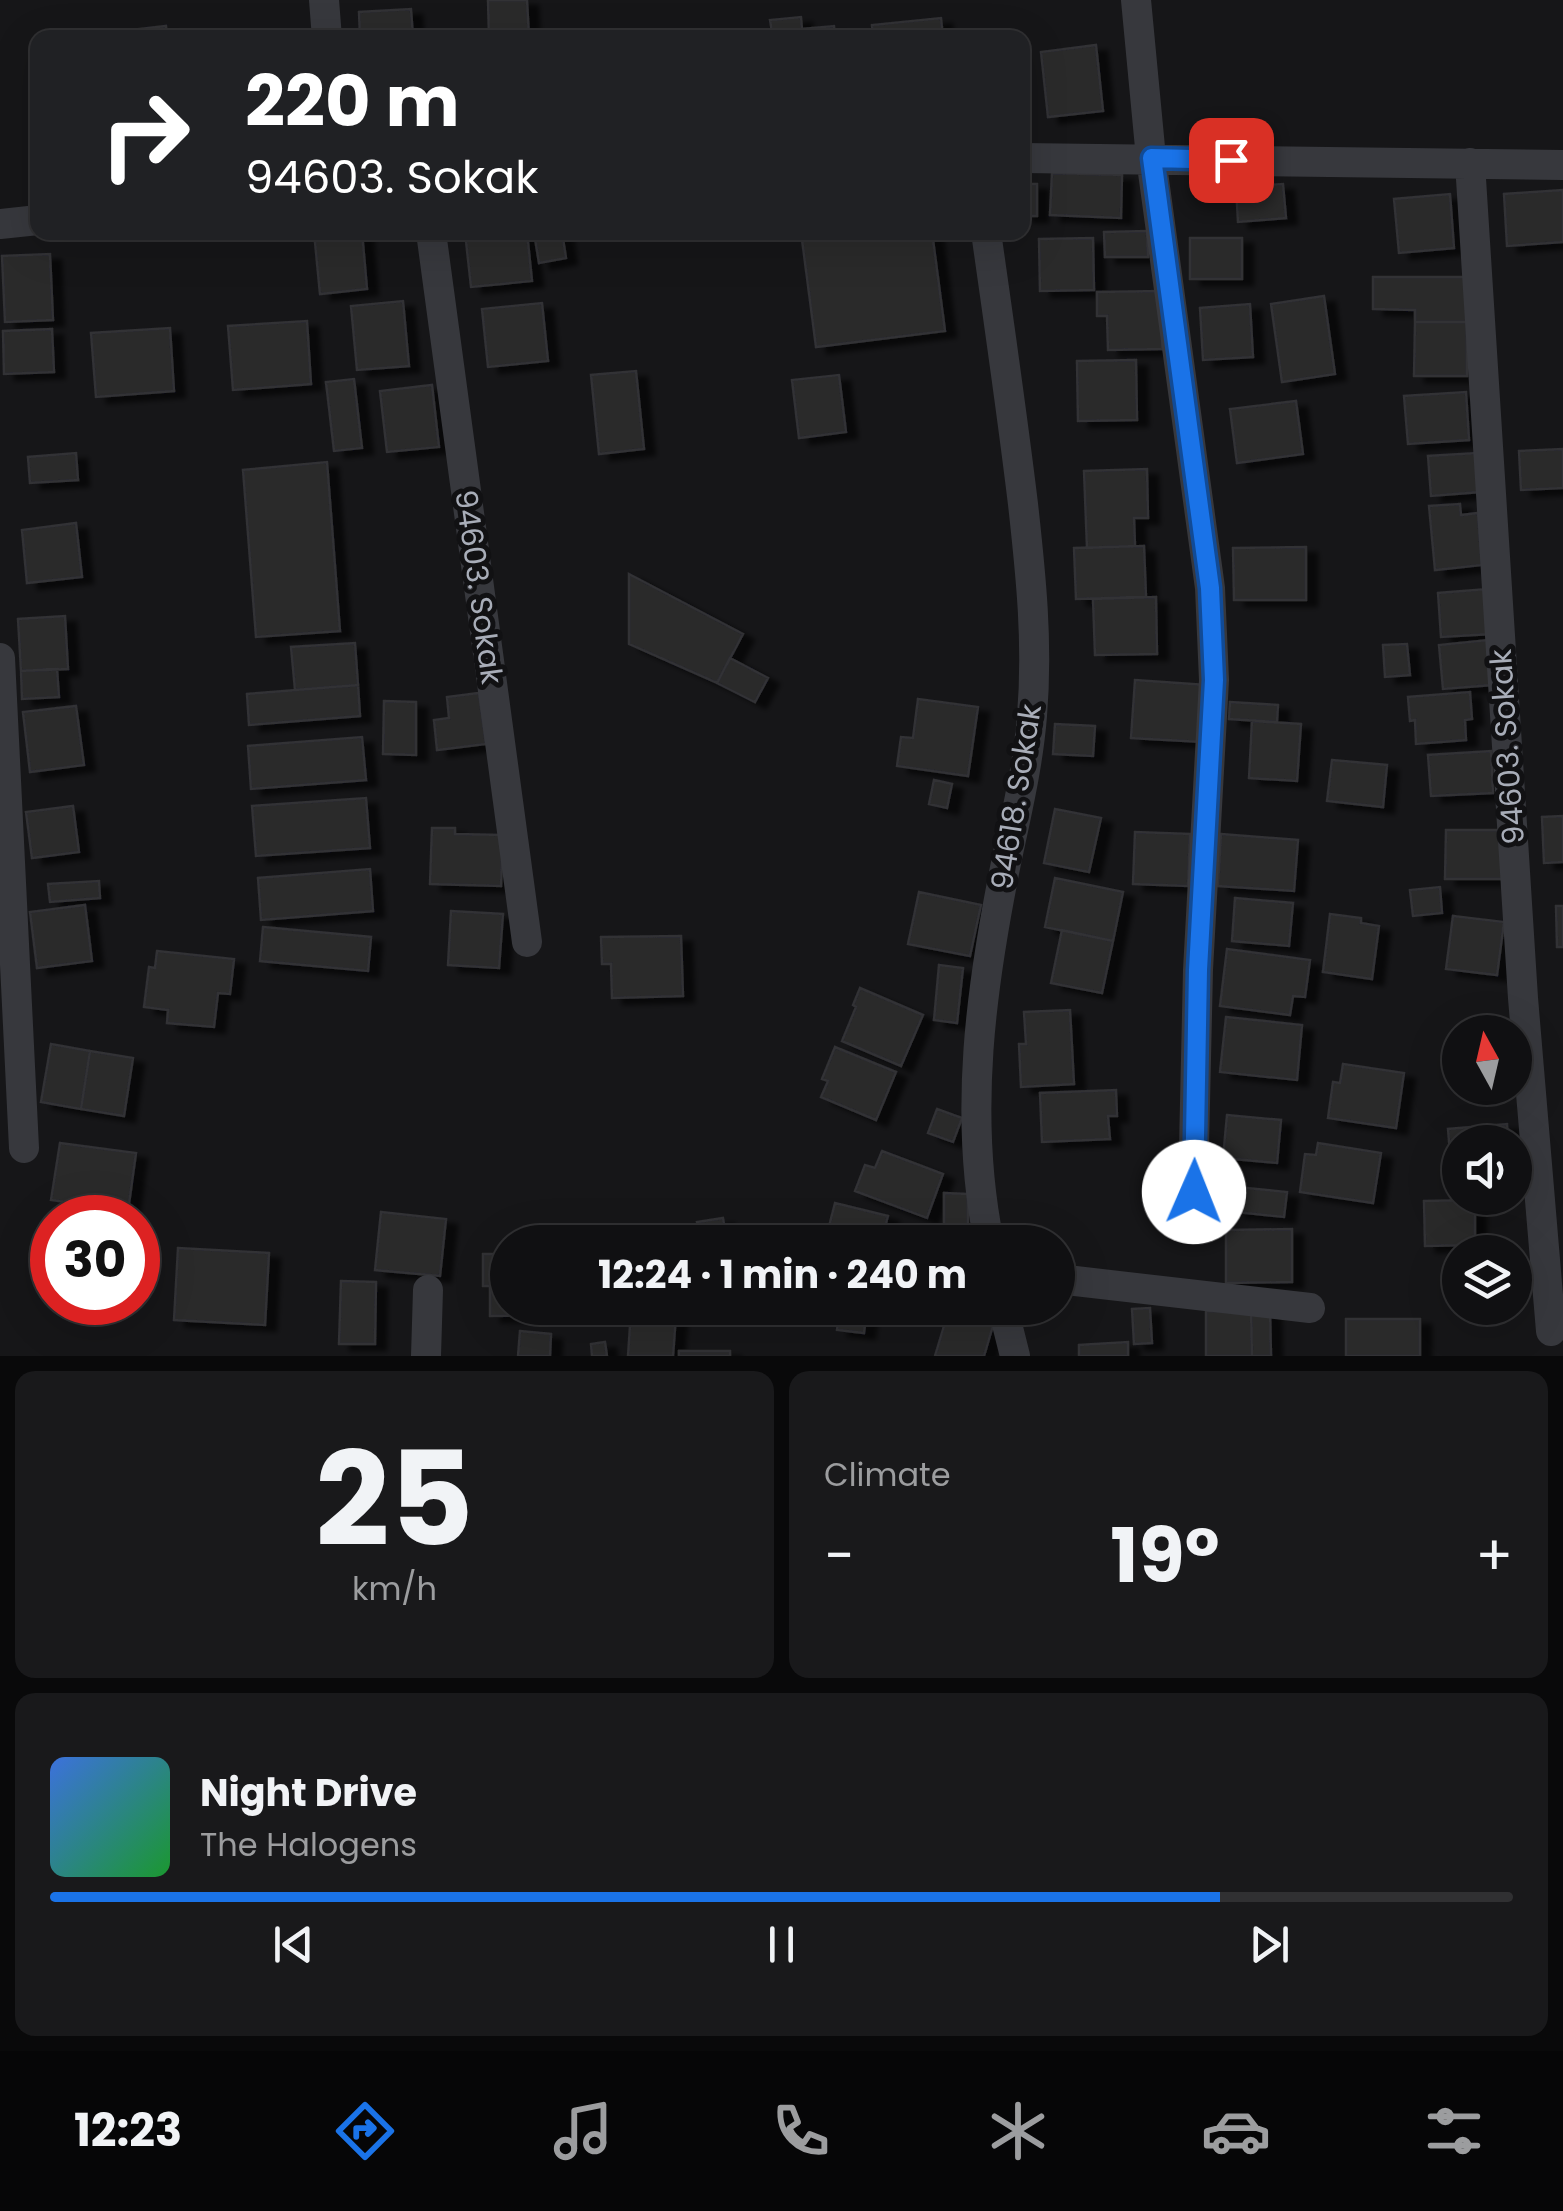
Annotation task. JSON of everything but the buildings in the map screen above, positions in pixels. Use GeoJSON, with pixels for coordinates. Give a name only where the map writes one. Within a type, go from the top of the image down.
{"type":"FeatureCollection","features":[{"type":"Feature","properties":{"kind":"street"},"geometry":{"type":"LineString","coordinates":[[324,0],[326,30]]}},
{"type":"Feature","properties":{"kind":"street"},"geometry":{"type":"LineString","coordinates":[[1136,0],[1152,158],[1210,588],[1213,698],[1198,970],[1194,1192]]}},
{"type":"Feature","properties":{"kind":"street"},"geometry":{"type":"LineString","coordinates":[[1030,158],[1563,165]]}},
{"type":"Feature","properties":{"kind":"street","name":"94603. Sokak"},"geometry":{"type":"LineString","coordinates":[[1470,164],[1523,998],[1550,1330]]}},
{"type":"Feature","properties":{"kind":"street"},"geometry":{"type":"LineString","coordinates":[[0,224],[30,221]]}},
{"type":"Feature","properties":{"kind":"street","name":"94603. Sokak"},"geometry":{"type":"LineString","coordinates":[[432,240],[527,942]]}},
{"type":"Feature","properties":{"kind":"street","name":"94618. Sokak"},"geometry":{"type":"LineString","coordinates":[[986,1225],[976,1161],[977,1057],[989,956],[1028,757],[1036,624],[1015,431],[987,240]]}},
{"type":"Feature","properties":{"kind":"street"},"geometry":{"type":"LineString","coordinates":[[0,658],[24,1148]]}},
{"type":"Feature","properties":{"kind":"street"},"geometry":{"type":"LineString","coordinates":[[1075,1282],[1310,1308]]}},
{"type":"Feature","properties":{"kind":"street"},"geometry":{"type":"LineString","coordinates":[[426,1356],[428,1290]]}},
{"type":"Feature","properties":{"kind":"street"},"geometry":{"type":"LineString","coordinates":[[1008,1325],[1015,1356]]}},
{"type":"Feature","properties":{"kind":"route"},"geometry":{"type":"LineString","coordinates":[[1194,1192],[1198,970],[1214,680],[1210,588],[1152,158],[1231,160]]}}]}
